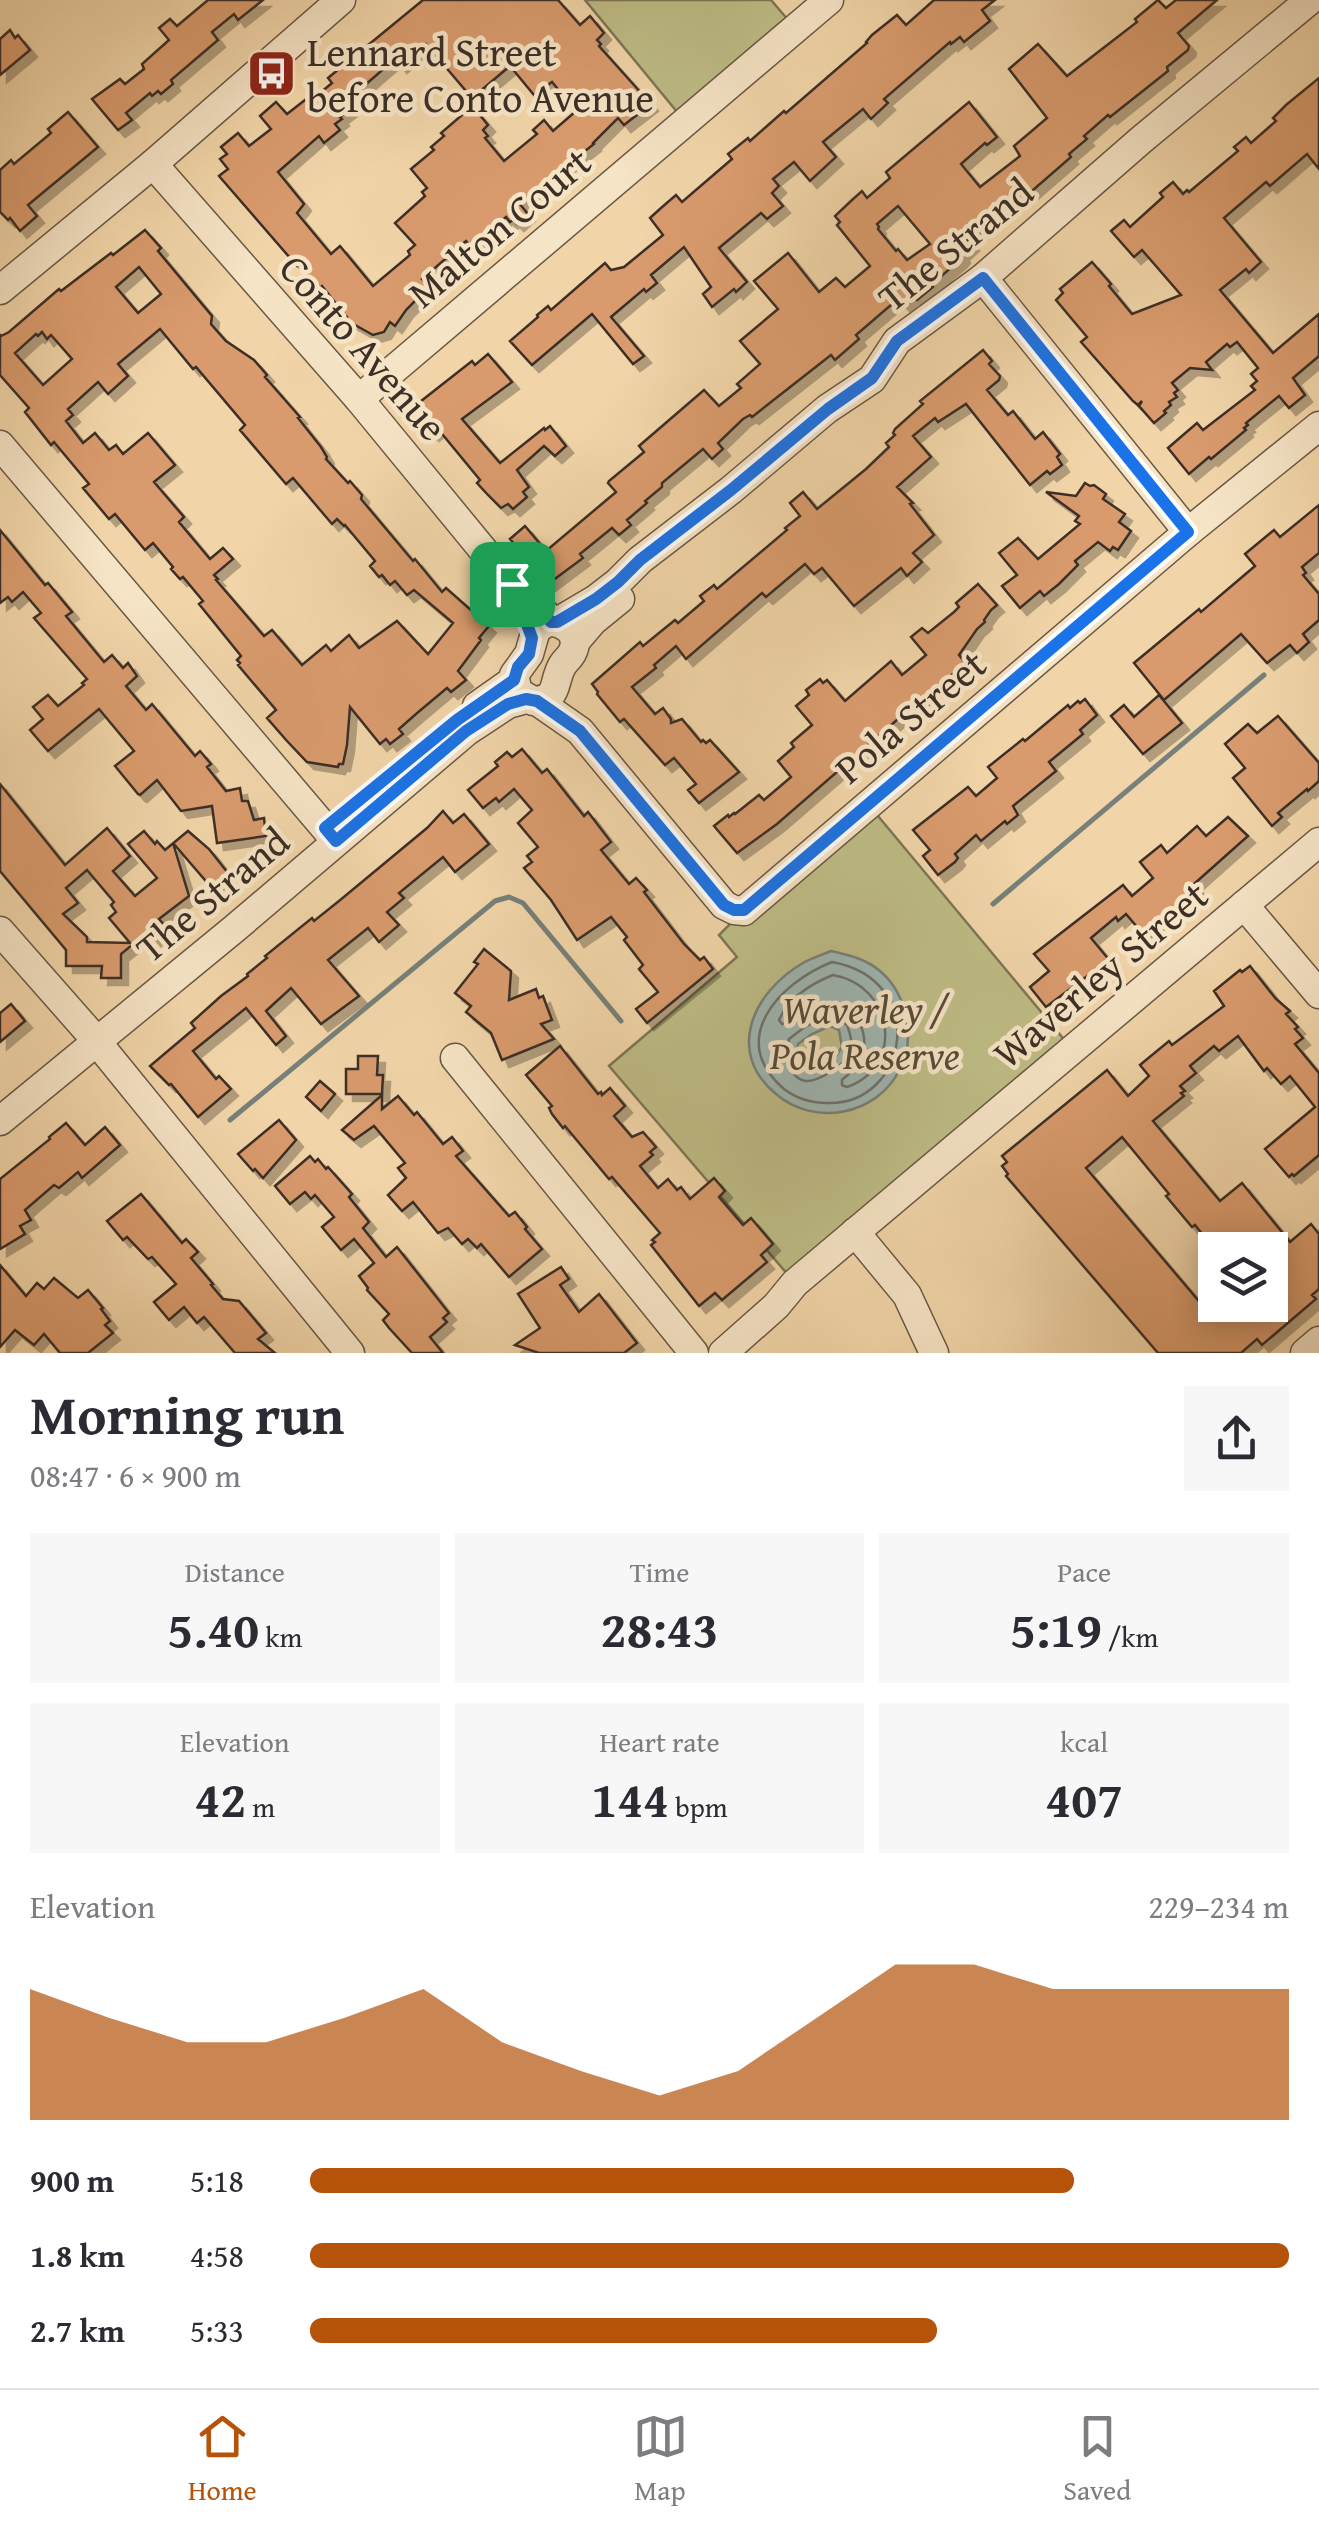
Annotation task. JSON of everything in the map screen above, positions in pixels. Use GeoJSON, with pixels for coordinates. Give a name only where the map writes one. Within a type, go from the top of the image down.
{"type":"FeatureCollection","features":[{"type":"Feature","properties":{"kind":"street"},"geometry":{"type":"LineString","coordinates":[[0,290],[154,164],[341,0]]}},
{"type":"Feature","properties":{"kind":"street","name":"Malton Court"},"geometry":{"type":"LineString","coordinates":[[359,399],[829,0]]}},
{"type":"Feature","properties":{"kind":"street","name":"The Strand"},"geometry":{"type":"LineString","coordinates":[[554,631],[593,621],[854,407],[884,388],[898,361],[911,348],[928,340],[1154,129],[1310,0]]}},
{"type":"Feature","properties":{"kind":"street","name":"The Strand"},"geometry":{"type":"LineString","coordinates":[[988,284],[1319,13]]}},
{"type":"Feature","properties":{"kind":"street","name":"Conto Avenue"},"geometry":{"type":"LineString","coordinates":[[154,164],[554,631]]}},
{"type":"Feature","properties":{"kind":"street"},"geometry":{"type":"LineString","coordinates":[[988,284],[1188,532]]}},
{"type":"Feature","properties":{"kind":"street","name":"Pola Street"},"geometry":{"type":"LineString","coordinates":[[534,690],[580,731],[724,905],[744,910],[1188,532],[1319,426]]}},
{"type":"Feature","properties":{"kind":"street"},"geometry":{"type":"LineString","coordinates":[[0,445],[330,835]]}},
{"type":"Feature","properties":{"kind":"street"},"geometry":{"type":"LineString","coordinates":[[554,631],[573,651],[534,690],[518,667],[554,631]]}},
{"type":"Feature","properties":{"kind":"street","name":"The Strand"},"geometry":{"type":"LineString","coordinates":[[0,1121],[457,720],[534,690]]}},
{"type":"Feature","properties":{"kind":"street","name":"Waverley Street"},"geometry":{"type":"LineString","coordinates":[[723,1353],[776,1306],[795,1283],[1319,842]]}},
{"type":"Feature","properties":{"kind":"street"},"geometry":{"type":"LineString","coordinates":[[1244,904],[1319,994]]}},
{"type":"Feature","properties":{"kind":"street"},"geometry":{"type":"LineString","coordinates":[[0,930],[350,1353]]}},
{"type":"Feature","properties":{"kind":"street","name":"The Strand"},"geometry":{"type":"LineString","coordinates":[[0,1104],[92,1037]]}},
{"type":"Feature","properties":{"kind":"street"},"geometry":{"type":"LineString","coordinates":[[455,1058],[694,1353]]}},
{"type":"Feature","properties":{"kind":"street"},"geometry":{"type":"LineString","coordinates":[[855,1232],[908,1296],[934,1353]]}},
{"type":"Feature","properties":{"kind":"street","name":"Waverley Street"},"geometry":{"type":"LineString","coordinates":[[704,1353],[767,1298],[795,1283]]}},
{"type":"Feature","properties":{"kind":"street"},"geometry":{"type":"LineString","coordinates":[[1305,1353],[1319,1341]]}},
{"type":"Feature","properties":{"kind":"green space"},"geometry":{"type":"Polygon","coordinates":[[[585,0],[771,0],[789,21],[678,113],[585,0]]]}},
{"type":"Feature","properties":{"kind":"green space","name":"Waverley / Pola Reserve"},"geometry":{"type":"Polygon","coordinates":[[[868,804],[1072,1049],[795,1283],[609,1066],[737,957],[719,935],[868,804]]]}},
{"type":"Feature","properties":{"kind":"water"},"geometry":{"type":"Polygon","coordinates":[[[831,951],[857,958],[880,971],[897,992],[908,1030],[905,1057],[890,1085],[861,1106],[826,1113],[808,1111],[776,1094],[760,1078],[749,1042],[759,1006],[771,990],[803,963],[831,951]],[[830,1026],[798,1044],[795,1059],[801,1068],[811,1072],[836,1056],[842,1047],[839,1030],[830,1026]]]}},
{"type":"Feature","properties":{"kind":"building"},"geometry":{"type":"Polygon","coordinates":[[[208,0],[263,0],[238,20],[234,14],[212,32],[218,40],[171,80],[173,84],[161,94],[150,93],[126,113],[132,120],[118,130],[92,99],[120,79],[125,84],[144,69],[142,64],[169,40],[159,28],[170,19],[177,26],[208,0]]]}},
{"type":"Feature","properties":{"kind":"building"},"geometry":{"type":"Polygon","coordinates":[[[423,0],[558,0],[580,25],[590,16],[604,33],[597,40],[599,46],[651,104],[624,125],[618,118],[594,144],[519,203],[528,214],[517,224],[506,217],[470,246],[466,241],[422,279],[429,287],[395,326],[390,322],[384,332],[373,335],[346,320],[322,286],[319,289],[297,266],[219,176],[228,169],[220,159],[227,154],[221,147],[238,133],[249,146],[271,129],[260,116],[276,102],[287,114],[332,83],[328,78],[423,0]],[[426,44],[400,66],[395,59],[357,92],[363,99],[340,117],[335,124],[340,130],[324,143],[319,136],[278,172],[304,204],[297,213],[331,254],[340,246],[373,286],[410,255],[408,251],[415,245],[395,223],[425,196],[422,192],[427,188],[411,169],[434,150],[431,147],[444,136],[441,133],[473,107],[488,125],[483,130],[488,136],[485,138],[504,161],[537,134],[533,130],[544,120],[553,131],[576,111],[552,82],[534,95],[510,66],[472,98],[426,44]]]}},
{"type":"Feature","properties":{"kind":"building"},"geometry":{"type":"Polygon","coordinates":[[[934,0],[995,0],[982,10],[990,21],[964,42],[960,37],[950,42],[884,99],[888,103],[871,119],[863,109],[823,142],[836,157],[810,181],[794,162],[773,179],[779,186],[772,193],[783,206],[767,219],[761,213],[719,248],[747,282],[736,292],[734,289],[712,307],[703,294],[711,287],[684,247],[651,275],[657,283],[611,317],[644,356],[633,364],[592,314],[532,365],[510,341],[605,263],[611,270],[624,267],[663,235],[650,218],[676,195],[682,202],[732,159],[728,154],[786,113],[897,15],[906,25],[934,0]]]}},
{"type":"Feature","properties":{"kind":"building"},"geometry":{"type":"Polygon","coordinates":[[[1158,0],[1166,8],[1176,0],[1217,0],[1178,33],[1188,50],[1167,67],[1168,71],[1084,136],[1087,139],[1069,154],[1071,157],[1025,197],[1022,194],[967,239],[972,244],[933,287],[917,300],[913,296],[903,304],[898,299],[856,335],[859,339],[835,360],[831,355],[752,417],[743,419],[718,443],[723,449],[712,459],[703,449],[662,483],[627,520],[631,525],[619,535],[612,528],[580,554],[583,558],[548,584],[510,539],[525,526],[546,551],[616,492],[609,481],[644,452],[639,446],[704,390],[719,406],[741,388],[737,384],[760,364],[740,341],[778,309],[754,281],[788,253],[819,292],[836,278],[845,287],[870,266],[837,225],[840,222],[835,216],[852,200],[862,191],[867,198],[890,178],[886,172],[969,102],[997,137],[961,164],[980,187],[1020,156],[1014,146],[1047,118],[1009,69],[1038,44],[1067,76],[1137,22],[1135,19],[1158,0]],[[898,206],[877,224],[907,260],[930,244],[898,206]]]}},
{"type":"Feature","properties":{"kind":"building"},"geometry":{"type":"Polygon","coordinates":[[[10,30],[30,50],[0,75],[0,39],[10,30]]]}},
{"type":"Feature","properties":{"kind":"building"},"geometry":{"type":"Polygon","coordinates":[[[1319,78],[1319,169],[1307,154],[1224,218],[1261,262],[1220,290],[1273,353],[1319,314],[1319,356],[1293,378],[1305,395],[1289,408],[1279,396],[1246,423],[1246,430],[1189,474],[1168,448],[1197,423],[1203,430],[1255,390],[1251,386],[1257,381],[1251,374],[1258,368],[1237,342],[1230,347],[1227,344],[1206,362],[1212,370],[1190,368],[1172,383],[1178,390],[1174,393],[1177,397],[1154,423],[1139,406],[1142,401],[1138,405],[1133,401],[1081,342],[1087,337],[1056,300],[1063,293],[1060,289],[1092,262],[1132,314],[1181,295],[1142,250],[1134,257],[1111,231],[1124,220],[1130,227],[1163,197],[1160,193],[1173,182],[1183,194],[1189,192],[1238,151],[1234,147],[1246,137],[1251,143],[1276,121],[1273,118],[1286,105],[1319,78]]]}},
{"type":"Feature","properties":{"kind":"building"},"geometry":{"type":"Polygon","coordinates":[[[68,112],[98,147],[28,205],[37,216],[20,231],[0,212],[0,170],[11,160],[14,164],[51,133],[48,129],[68,112]]]}},
{"type":"Feature","properties":{"kind":"building"},"geometry":{"type":"Polygon","coordinates":[[[145,230],[212,316],[211,324],[267,375],[326,459],[362,495],[361,499],[413,561],[442,592],[446,588],[489,626],[458,671],[466,680],[451,692],[447,688],[416,714],[399,729],[403,734],[390,744],[386,739],[380,744],[350,707],[343,764],[338,767],[307,762],[267,718],[276,710],[238,665],[241,656],[199,604],[203,601],[171,569],[153,543],[145,550],[115,514],[109,519],[83,488],[89,484],[54,442],[51,445],[25,412],[29,408],[0,375],[0,335],[9,332],[59,289],[145,230]],[[139,267],[116,287],[138,313],[161,294],[139,267]],[[160,329],[118,364],[128,376],[108,394],[98,382],[68,409],[73,415],[66,421],[83,443],[95,433],[109,450],[116,445],[123,454],[148,433],[175,465],[154,482],[184,517],[179,522],[210,559],[223,548],[233,559],[214,575],[216,580],[264,636],[272,630],[302,665],[326,645],[331,651],[349,635],[359,648],[397,621],[428,654],[453,623],[414,590],[407,595],[395,581],[390,585],[382,575],[379,577],[370,566],[375,561],[345,525],[337,519],[332,524],[293,478],[286,484],[240,430],[245,425],[160,329]],[[42,332],[15,353],[43,385],[72,359],[51,335],[47,339],[42,332]]]}},
{"type":"Feature","properties":{"kind":"building"},"geometry":{"type":"Polygon","coordinates":[[[983,350],[1000,376],[987,390],[1008,415],[1013,411],[1035,439],[1043,432],[1060,454],[1057,457],[1062,465],[1030,485],[966,404],[938,422],[935,418],[913,436],[931,457],[897,487],[934,535],[913,553],[922,562],[907,576],[901,568],[854,606],[822,568],[814,574],[805,564],[766,597],[762,593],[686,659],[676,646],[654,665],[656,668],[632,687],[655,714],[663,708],[671,723],[682,719],[701,742],[710,740],[739,772],[699,803],[688,790],[696,784],[674,758],[665,765],[624,719],[620,722],[592,684],[640,642],[643,646],[675,620],[678,623],[704,601],[700,596],[714,585],[717,589],[787,530],[800,516],[790,503],[803,492],[817,509],[866,469],[889,447],[886,443],[895,435],[895,429],[923,404],[920,401],[983,350]]]}},
{"type":"Feature","properties":{"kind":"building"},"geometry":{"type":"Polygon","coordinates":[[[488,354],[512,382],[462,419],[500,463],[550,426],[566,446],[555,456],[544,446],[517,470],[529,487],[523,492],[527,497],[513,509],[508,504],[501,508],[477,483],[480,480],[438,429],[432,434],[411,409],[472,361],[475,365],[488,354]]]}},
{"type":"Feature","properties":{"kind":"building"},"geometry":{"type":"Polygon","coordinates":[[[1085,483],[1106,494],[1103,499],[1125,514],[1119,522],[1131,531],[1118,550],[1113,547],[1110,551],[1098,542],[1075,561],[1078,565],[1059,584],[1044,596],[1040,591],[1020,608],[1002,586],[1017,575],[999,553],[1018,538],[1038,559],[1080,524],[1075,521],[1079,516],[1046,492],[1076,496],[1085,483]]]}},
{"type":"Feature","properties":{"kind":"building"},"geometry":{"type":"Polygon","coordinates":[[[1319,505],[1319,553],[1302,567],[1306,573],[1303,575],[1319,594],[1319,620],[1303,634],[1309,642],[1297,653],[1290,645],[1267,663],[1241,634],[1164,700],[1134,663],[1255,566],[1245,554],[1274,530],[1280,537],[1319,505]]]}},
{"type":"Feature","properties":{"kind":"building"},"geometry":{"type":"Polygon","coordinates":[[[0,530],[72,612],[66,616],[104,662],[112,655],[123,668],[128,663],[137,676],[126,686],[146,710],[152,704],[195,756],[200,751],[226,791],[240,788],[242,801],[248,801],[254,820],[264,818],[266,836],[217,843],[212,806],[181,811],[157,780],[138,794],[115,766],[134,751],[99,709],[48,751],[30,730],[43,719],[33,707],[48,695],[58,706],[87,679],[34,618],[41,613],[23,592],[12,602],[8,597],[0,603],[0,530]]]}},
{"type":"Feature","properties":{"kind":"building"},"geometry":{"type":"Polygon","coordinates":[[[978,584],[997,605],[959,655],[966,664],[777,824],[737,853],[714,826],[759,795],[764,800],[791,777],[778,761],[812,725],[796,706],[809,695],[806,690],[820,679],[823,683],[827,680],[845,701],[891,661],[902,675],[926,655],[911,637],[922,628],[928,633],[954,612],[959,607],[956,603],[978,584]]]}},
{"type":"Feature","properties":{"kind":"building"},"geometry":{"type":"Polygon","coordinates":[[[1159,695],[1182,723],[1143,754],[1111,716],[1124,705],[1134,717],[1159,695]]]}},
{"type":"Feature","properties":{"kind":"building"},"geometry":{"type":"Polygon","coordinates":[[[1085,699],[1097,715],[1080,730],[1083,734],[1049,762],[1056,771],[1013,806],[1018,815],[981,841],[976,835],[955,854],[955,862],[938,875],[923,856],[930,850],[913,830],[968,787],[976,796],[997,778],[988,767],[1068,705],[1070,708],[1085,699]]]}},
{"type":"Feature","properties":{"kind":"building"},"geometry":{"type":"Polygon","coordinates":[[[1278,716],[1319,763],[1319,781],[1278,813],[1282,817],[1272,826],[1233,778],[1245,768],[1225,744],[1248,724],[1257,733],[1278,716]]]}},
{"type":"Feature","properties":{"kind":"building"},"geometry":{"type":"Polygon","coordinates":[[[522,749],[542,773],[547,769],[584,816],[588,812],[611,842],[601,850],[629,884],[636,878],[684,944],[700,960],[704,957],[713,969],[647,1023],[636,1009],[658,992],[639,969],[643,965],[624,940],[627,937],[611,917],[577,940],[524,868],[532,862],[527,856],[538,847],[518,823],[532,810],[514,789],[499,802],[496,798],[483,808],[468,790],[498,766],[495,762],[507,752],[512,757],[522,749]]]}},
{"type":"Feature","properties":{"kind":"building"},"geometry":{"type":"Polygon","coordinates":[[[0,784],[65,865],[107,828],[130,856],[113,871],[135,896],[157,878],[128,844],[144,831],[165,850],[173,843],[189,896],[159,919],[167,928],[154,939],[148,932],[121,954],[121,978],[101,978],[102,966],[66,966],[66,950],[0,871],[0,784]],[[87,870],[66,888],[78,903],[63,914],[87,937],[87,942],[130,943],[109,918],[116,912],[111,905],[114,902],[87,870]]]}},
{"type":"Feature","properties":{"kind":"building"},"geometry":{"type":"Polygon","coordinates":[[[443,811],[453,823],[464,814],[489,844],[455,872],[443,857],[399,893],[404,898],[387,912],[399,925],[379,942],[368,928],[328,960],[359,996],[321,1024],[291,988],[266,1011],[286,1036],[276,1045],[246,1008],[193,1051],[216,1079],[219,1076],[231,1089],[198,1117],[150,1066],[195,1028],[191,1023],[248,976],[265,956],[339,901],[443,811]]]}},
{"type":"Feature","properties":{"kind":"building"},"geometry":{"type":"Polygon","coordinates":[[[1228,817],[1248,836],[1194,884],[1198,889],[1143,934],[1126,914],[1118,921],[1116,917],[1091,938],[1110,961],[1046,1007],[1030,987],[1049,971],[1034,954],[1123,885],[1132,896],[1153,878],[1140,862],[1161,845],[1167,853],[1197,826],[1206,836],[1228,817]]]}},
{"type":"Feature","properties":{"kind":"building"},"geometry":{"type":"Polygon","coordinates":[[[188,831],[228,873],[211,887],[173,843],[188,831]]]}},
{"type":"Feature","properties":{"kind":"building"},"geometry":{"type":"Polygon","coordinates":[[[484,949],[511,971],[509,1000],[536,989],[539,998],[543,996],[552,1020],[541,1024],[554,1039],[502,1060],[491,1033],[466,1012],[471,1006],[455,993],[478,964],[474,962],[484,949]]]}},
{"type":"Feature","properties":{"kind":"building"},"geometry":{"type":"Polygon","coordinates":[[[1250,966],[1290,1011],[1286,1014],[1303,1038],[1295,1044],[1319,1073],[1319,1155],[1289,1177],[1265,1149],[1315,1107],[1290,1076],[1281,1084],[1267,1068],[1264,1071],[1238,1036],[1219,1051],[1214,1046],[1190,1066],[1196,1073],[1180,1086],[1184,1096],[1153,1121],[1220,1201],[1242,1183],[1282,1232],[1201,1232],[1195,1225],[1192,1227],[1122,1137],[1086,1168],[1198,1300],[1198,1322],[1288,1322],[1288,1240],[1290,1242],[1311,1224],[1319,1234],[1319,1289],[1312,1295],[1316,1299],[1262,1345],[1257,1339],[1241,1353],[1158,1353],[1006,1176],[1002,1166],[1007,1162],[1002,1156],[1107,1070],[1128,1096],[1149,1076],[1140,1065],[1224,1006],[1214,991],[1250,966]]]}},
{"type":"Feature","properties":{"kind":"building"},"geometry":{"type":"Polygon","coordinates":[[[11,1004],[25,1021],[0,1042],[0,1013],[11,1004]]]}},
{"type":"Feature","properties":{"kind":"building"},"geometry":{"type":"Polygon","coordinates":[[[560,1046],[598,1094],[610,1088],[625,1106],[614,1116],[632,1137],[643,1132],[656,1147],[640,1166],[658,1188],[668,1179],[690,1199],[714,1178],[725,1191],[719,1197],[743,1225],[751,1218],[773,1244],[761,1255],[767,1262],[722,1300],[715,1293],[699,1306],[651,1245],[660,1233],[563,1128],[549,1108],[552,1106],[526,1075],[560,1046]]]}},
{"type":"Feature","properties":{"kind":"building"},"geometry":{"type":"Polygon","coordinates":[[[358,1056],[378,1056],[382,1094],[346,1094],[346,1069],[358,1069],[358,1056]]]}},
{"type":"Feature","properties":{"kind":"building"},"geometry":{"type":"Polygon","coordinates":[[[320,1081],[335,1094],[321,1111],[306,1097],[320,1081]]]}},
{"type":"Feature","properties":{"kind":"building"},"geometry":{"type":"Polygon","coordinates":[[[382,1095],[382,1109],[398,1096],[443,1144],[452,1137],[463,1151],[456,1156],[509,1216],[515,1212],[542,1249],[509,1277],[481,1244],[477,1248],[468,1239],[462,1244],[448,1228],[438,1233],[413,1202],[402,1211],[388,1195],[406,1178],[398,1168],[405,1163],[374,1126],[354,1140],[342,1130],[382,1095]]]}},
{"type":"Feature","properties":{"kind":"building"},"geometry":{"type":"Polygon","coordinates":[[[279,1120],[296,1140],[263,1178],[238,1154],[279,1120]]]}},
{"type":"Feature","properties":{"kind":"building"},"geometry":{"type":"Polygon","coordinates":[[[66,1123],[85,1145],[105,1127],[120,1145],[82,1178],[78,1172],[59,1188],[54,1185],[25,1210],[31,1220],[20,1226],[25,1234],[0,1249],[0,1179],[66,1123]]]}},
{"type":"Feature","properties":{"kind":"building"},"geometry":{"type":"Polygon","coordinates":[[[310,1156],[328,1167],[352,1194],[349,1197],[369,1222],[363,1228],[386,1257],[397,1247],[449,1313],[443,1318],[447,1322],[430,1337],[443,1353],[412,1353],[383,1320],[389,1314],[359,1276],[374,1263],[354,1239],[341,1250],[322,1227],[334,1217],[315,1195],[311,1199],[305,1192],[290,1204],[275,1186],[310,1156]]]}},
{"type":"Feature","properties":{"kind":"building"},"geometry":{"type":"Polygon","coordinates":[[[141,1194],[182,1243],[186,1239],[198,1252],[191,1258],[211,1285],[223,1299],[239,1301],[266,1333],[258,1339],[275,1353],[235,1353],[204,1317],[197,1323],[184,1307],[169,1320],[154,1302],[176,1284],[152,1257],[148,1259],[127,1237],[123,1240],[107,1221],[141,1194]]]}},
{"type":"Feature","properties":{"kind":"building"},"geometry":{"type":"Polygon","coordinates":[[[0,1265],[26,1296],[37,1283],[44,1289],[54,1278],[78,1298],[88,1290],[103,1308],[110,1321],[105,1325],[113,1333],[88,1353],[60,1353],[44,1334],[34,1345],[15,1330],[0,1347],[0,1265]]]}},
{"type":"Feature","properties":{"kind":"building"},"geometry":{"type":"Polygon","coordinates":[[[561,1267],[569,1279],[560,1285],[579,1312],[599,1294],[637,1343],[624,1353],[539,1353],[515,1345],[540,1328],[518,1294],[561,1267]]]}},
{"type":"Feature","properties":{"kind":"waterway"},"geometry":{"type":"LineString","coordinates":[[993,904],[1264,675]]}},
{"type":"Feature","properties":{"kind":"waterway"},"geometry":{"type":"LineString","coordinates":[[230,1120],[495,901],[509,897],[523,903],[621,1021]]}},
{"type":"Feature","properties":{"kind":"place","name":"Lennard Street before Conto Avenue"},"geometry":{"type":"Point","coordinates":[272,74]}},
{"type":"Feature","properties":{"kind":"route"},"geometry":{"type":"LineString","coordinates":[[983,278],[1188,532],[744,910],[724,905],[580,731],[537,701],[526,699],[490,714],[336,841],[325,828],[457,720],[514,680],[518,667],[529,654],[532,638],[512,584],[551,622],[596,599],[828,409],[872,378],[897,341],[983,278]]}}]}
